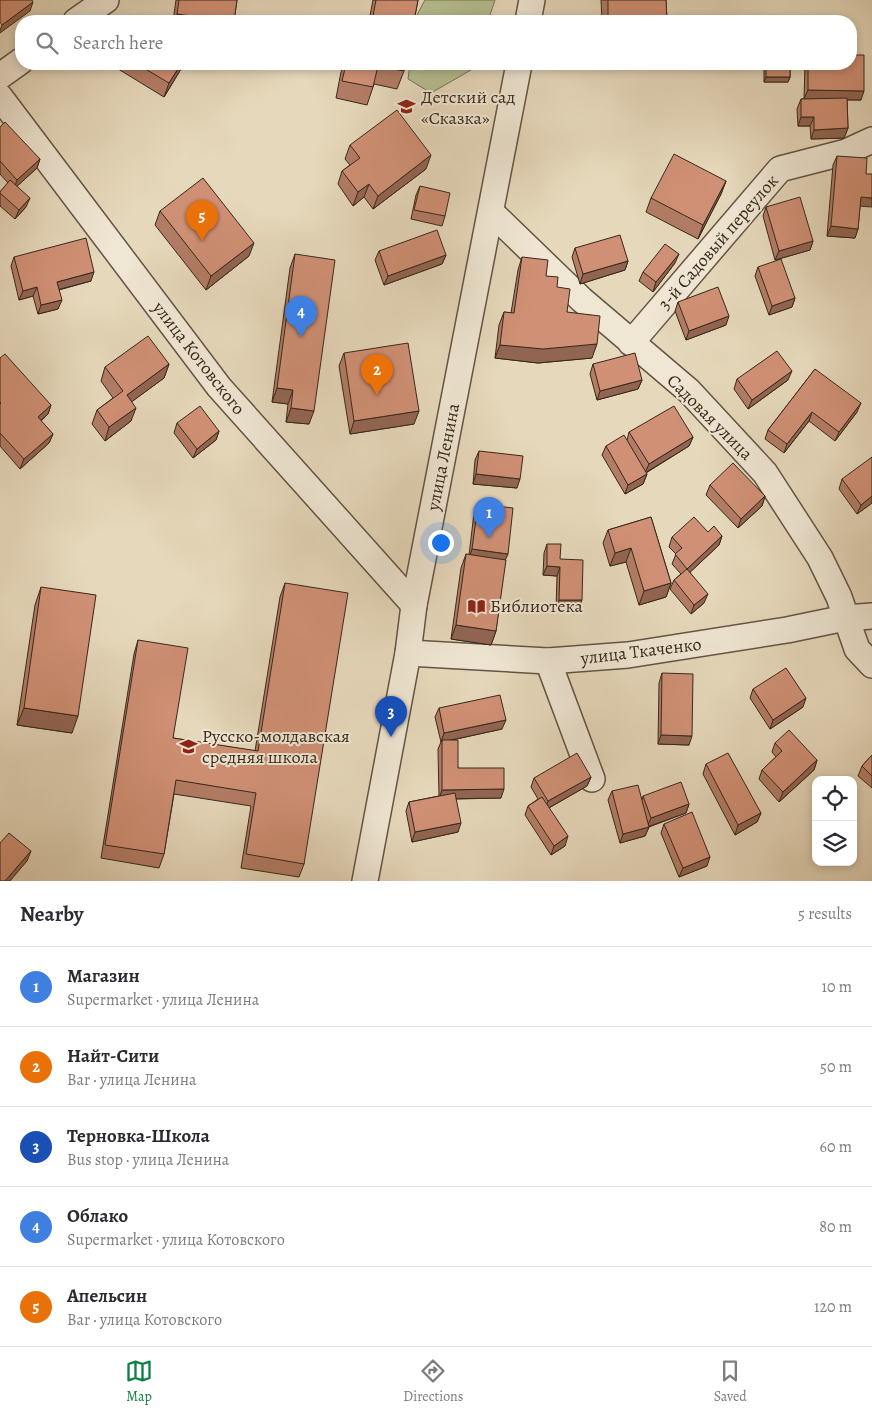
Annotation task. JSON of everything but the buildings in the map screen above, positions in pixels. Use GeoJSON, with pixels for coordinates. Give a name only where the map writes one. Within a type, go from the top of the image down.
{"type":"FeatureCollection","features":[{"type":"Feature","properties":{"kind":"street"},"geometry":{"type":"LineString","coordinates":[[85,15],[106,0]]}},
{"type":"Feature","properties":{"kind":"street"},"geometry":{"type":"LineString","coordinates":[[529,15],[532,0]]}},
{"type":"Feature","properties":{"kind":"street"},"geometry":{"type":"LineString","coordinates":[[0,76],[15,65]]}},
{"type":"Feature","properties":{"kind":"street","name":"улица Ленина"},"geometry":{"type":"LineString","coordinates":[[365,881],[408,653],[414,605],[519,70]]}},
{"type":"Feature","properties":{"kind":"street","name":"улица Котовского"},"geometry":{"type":"LineString","coordinates":[[0,97],[219,388],[414,605]]}},
{"type":"Feature","properties":{"kind":"street","name":"3-й Садовый переулок"},"geometry":{"type":"LineString","coordinates":[[631,343],[780,169],[846,152],[872,140]]}},
{"type":"Feature","properties":{"kind":"street","name":"Садовая улица"},"geometry":{"type":"LineString","coordinates":[[491,212],[582,300],[689,391],[765,473],[820,558],[839,597],[857,649],[872,665]]}},
{"type":"Feature","properties":{"kind":"street","name":"улица Ткаченко"},"geometry":{"type":"LineString","coordinates":[[408,653],[548,661],[628,655],[787,630],[845,618],[872,616]]}},
{"type":"Feature","properties":{"kind":"street"},"geometry":{"type":"LineString","coordinates":[[548,661],[592,779]]}},
{"type":"Feature","properties":{"kind":"green space"},"geometry":{"type":"Polygon","coordinates":[[[425,0],[495,0],[490,15],[417,15],[425,0]]]}},
{"type":"Feature","properties":{"kind":"green space"},"geometry":{"type":"Polygon","coordinates":[[[409,70],[471,70],[431,93],[408,79],[409,70]]]}},
{"type":"Feature","properties":{"kind":"place","name":"Детский сад «Сказка»"},"geometry":{"type":"Point","coordinates":[407,107]}},
{"type":"Feature","properties":{"kind":"place","name":"Апельсин"},"geometry":{"type":"Point","coordinates":[202,241]}},
{"type":"Feature","properties":{"kind":"place","name":"Облако"},"geometry":{"type":"Point","coordinates":[301,337]}},
{"type":"Feature","properties":{"kind":"place","name":"Найт-Сити"},"geometry":{"type":"Point","coordinates":[377,395]}},
{"type":"Feature","properties":{"kind":"place","name":"Магазин"},"geometry":{"type":"Point","coordinates":[489,538]}},
{"type":"Feature","properties":{"kind":"place","name":"Библиотека"},"geometry":{"type":"Point","coordinates":[476,606]}},
{"type":"Feature","properties":{"kind":"place","name":"Терновка-Школа"},"geometry":{"type":"Point","coordinates":[391,737]}},
{"type":"Feature","properties":{"kind":"place","name":"Русско-молдавская средняя школа"},"geometry":{"type":"Point","coordinates":[188,746]}}]}
